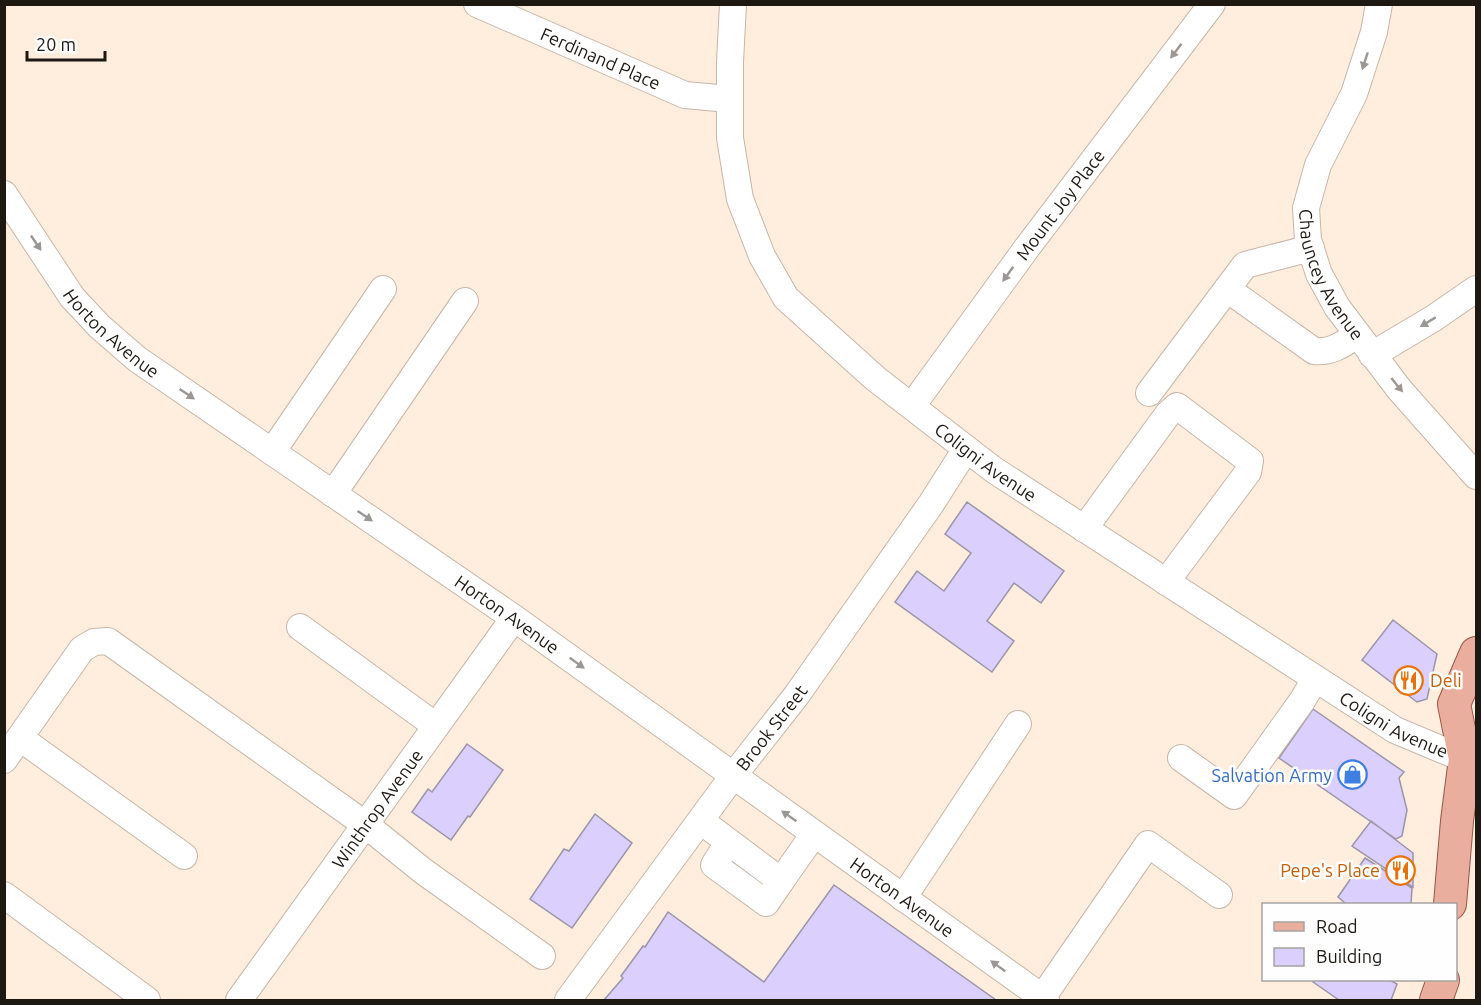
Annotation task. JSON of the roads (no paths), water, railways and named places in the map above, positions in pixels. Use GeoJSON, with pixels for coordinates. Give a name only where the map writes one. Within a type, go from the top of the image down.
{"type":"FeatureCollection","features":[{"type":"Feature","properties":{"kind":"main road"},"geometry":{"type":"LineString","coordinates":[[1450,903],[1457,821],[1473,754],[1454,704],[1476,653]]}},
{"type":"Feature","properties":{"kind":"main road"},"geometry":{"type":"LineString","coordinates":[[1436,1000],[1443,981]]}},
{"type":"Feature","properties":{"kind":"street","name":"Ferdinand Place"},"geometry":{"type":"LineString","coordinates":[[477,4],[685,95],[729,99]]}},
{"type":"Feature","properties":{"kind":"street","name":"Coligni Avenue"},"geometry":{"type":"LineString","coordinates":[[733,4],[729,99],[730,138],[740,199],[762,256],[786,298],[876,379],[994,470],[1395,730],[1473,754]]}},
{"type":"Feature","properties":{"kind":"street","name":"Mount Joy Place"},"geometry":{"type":"LineString","coordinates":[[912,406],[1026,249],[1212,4]]}},
{"type":"Feature","properties":{"kind":"street","name":"Chauncey Avenue"},"geometry":{"type":"LineString","coordinates":[[1379,4],[1374,32],[1354,94],[1318,165],[1306,207],[1308,240],[1319,274],[1337,308],[1399,389],[1476,476]]}},
{"type":"Feature","properties":{"kind":"street","name":"Horton Avenue"},"geometry":{"type":"LineString","coordinates":[[4,194],[72,297],[99,326],[137,360],[514,618],[1044,999]]}},
{"type":"Feature","properties":{"kind":"street"},"geometry":{"type":"LineString","coordinates":[[1149,393],[1245,265],[1311,248]]}},
{"type":"Feature","properties":{"kind":"street"},"geometry":{"type":"LineString","coordinates":[[272,452],[383,289]]}},
{"type":"Feature","properties":{"kind":"street"},"geometry":{"type":"LineString","coordinates":[[1227,289],[1314,351],[1325,352],[1337,348],[1365,345],[1434,318],[1476,290]]}},
{"type":"Feature","properties":{"kind":"street"},"geometry":{"type":"LineString","coordinates":[[333,494],[465,301]]}},
{"type":"Feature","properties":{"kind":"street"},"geometry":{"type":"LineString","coordinates":[[1084,529],[1168,414],[1177,406],[1250,461],[1248,472],[1166,582]]}},
{"type":"Feature","properties":{"kind":"street","name":"Brook Street"},"geometry":{"type":"LineString","coordinates":[[568,1000],[802,686],[931,504],[966,449]]}},
{"type":"Feature","properties":{"kind":"street","name":"Winthrop Avenue"},"geometry":{"type":"LineString","coordinates":[[239,1000],[514,618]]}},
{"type":"Feature","properties":{"kind":"street"},"geometry":{"type":"LineString","coordinates":[[300,627],[436,726]]}},
{"type":"Feature","properties":{"kind":"street"},"geometry":{"type":"LineString","coordinates":[[4,760],[82,649],[94,642],[108,641],[366,825],[423,871],[542,956]]}},
{"type":"Feature","properties":{"kind":"street"},"geometry":{"type":"LineString","coordinates":[[1181,758],[1234,796],[1315,679]]}},
{"type":"Feature","properties":{"kind":"street"},"geometry":{"type":"LineString","coordinates":[[903,898],[1018,724]]}},
{"type":"Feature","properties":{"kind":"street"},"geometry":{"type":"LineString","coordinates":[[20,738],[184,856]]}},
{"type":"Feature","properties":{"kind":"street"},"geometry":{"type":"LineString","coordinates":[[701,822],[781,881],[814,834]]}},
{"type":"Feature","properties":{"kind":"street"},"geometry":{"type":"LineString","coordinates":[[1044,999],[1148,844],[1219,895]]}},
{"type":"Feature","properties":{"kind":"street"},"geometry":{"type":"LineString","coordinates":[[4,895],[147,1000]]}},
{"type":"Feature","properties":{"kind":"place","name":"Deli"},"geometry":{"type":"Point","coordinates":[1409,680]}},
{"type":"Feature","properties":{"kind":"place","name":"Salvation Army"},"geometry":{"type":"Point","coordinates":[1353,775]}},
{"type":"Feature","properties":{"kind":"place","name":"Pepe's Place"},"geometry":{"type":"Point","coordinates":[1401,870]}}]}
